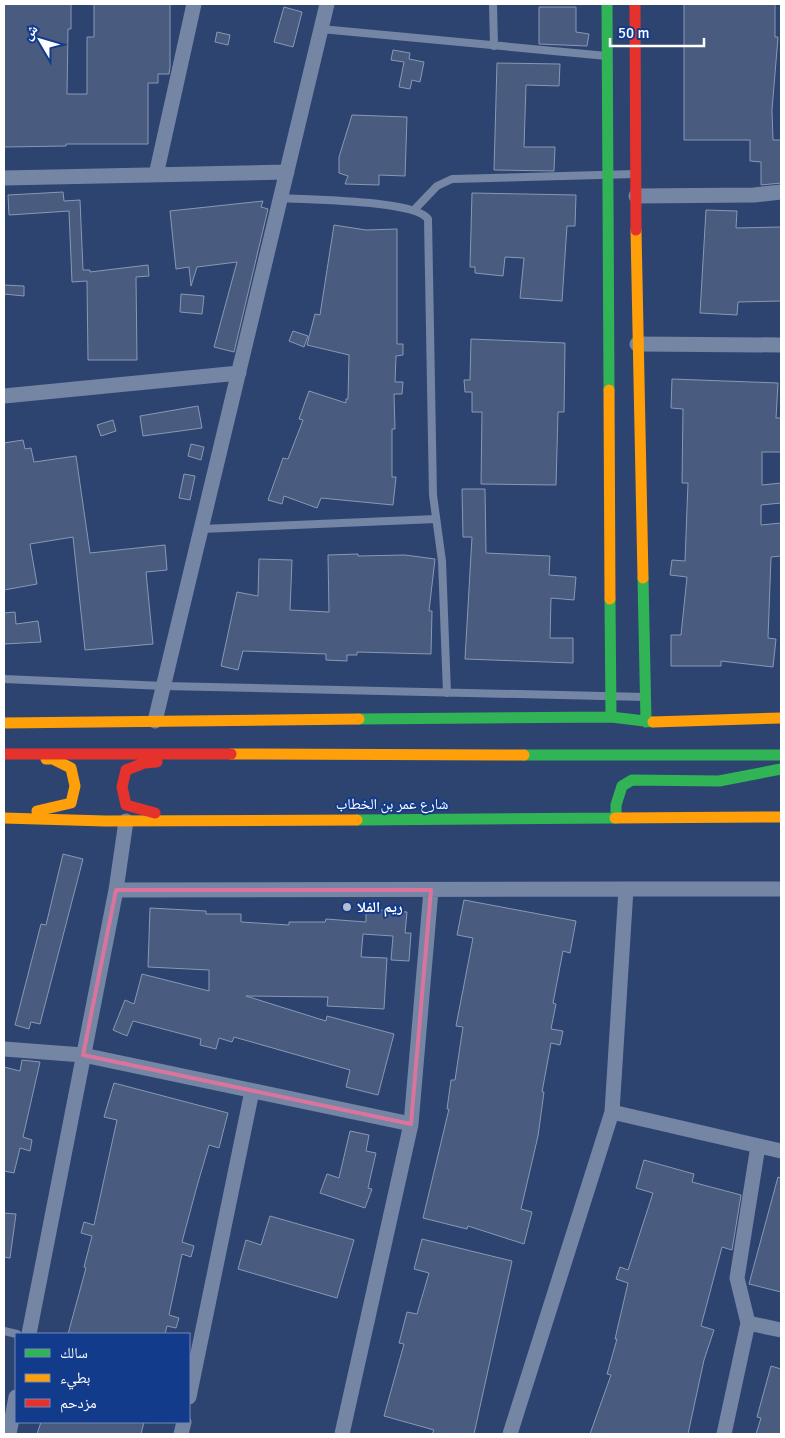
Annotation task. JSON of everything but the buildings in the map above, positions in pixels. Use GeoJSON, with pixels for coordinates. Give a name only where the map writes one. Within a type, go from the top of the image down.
{"type":"FeatureCollection","features":[{"type":"Feature","properties":{"kind":"street"},"geometry":{"type":"LineString","coordinates":[[156,175],[194,4]]}},
{"type":"Feature","properties":{"kind":"street"},"geometry":{"type":"LineString","coordinates":[[156,721],[328,4]]}},
{"type":"Feature","properties":{"kind":"street"},"geometry":{"type":"LineString","coordinates":[[607,4],[611,717]]}},
{"type":"Feature","properties":{"kind":"street"},"geometry":{"type":"LineString","coordinates":[[635,4],[637,344],[646,722]]}},
{"type":"Feature","properties":{"kind":"street"},"geometry":{"type":"LineString","coordinates":[[4,178],[287,172]]}},
{"type":"Feature","properties":{"kind":"street"},"geometry":{"type":"LineString","coordinates":[[636,196],[754,195],[781,192]]}},
{"type":"Feature","properties":{"kind":"street"},"geometry":{"type":"LineString","coordinates":[[637,344],[781,346]]}},
{"type":"Feature","properties":{"kind":"street"},"geometry":{"type":"LineString","coordinates":[[4,396],[239,373]]}},
{"type":"Feature","properties":{"kind":"street"},"geometry":{"type":"LineString","coordinates":[[4,723],[611,717],[646,722],[781,718]]}},
{"type":"Feature","properties":{"kind":"street"},"geometry":{"type":"LineString","coordinates":[[230,754],[144,763],[126,770],[122,787],[126,806],[146,812],[242,820]]}},
{"type":"Feature","properties":{"kind":"street"},"geometry":{"type":"LineString","coordinates":[[4,755],[781,755]]}},
{"type":"Feature","properties":{"kind":"street"},"geometry":{"type":"LineString","coordinates":[[4,755],[53,759],[71,768],[75,786],[70,803],[46,810],[4,814]]}},
{"type":"Feature","properties":{"kind":"street"},"geometry":{"type":"LineString","coordinates":[[616,818],[616,805],[622,786],[632,780],[719,781],[781,769]]}},
{"type":"Feature","properties":{"kind":"street","name":"شارع عمر بن الخطاب"},"geometry":{"type":"LineString","coordinates":[[4,818],[126,821],[781,817]]}},
{"type":"Feature","properties":{"kind":"street"},"geometry":{"type":"LineString","coordinates":[[29,1333],[116,890],[126,821]]}},
{"type":"Feature","properties":{"kind":"street"},"geometry":{"type":"LineString","coordinates":[[116,890],[781,888]]}},
{"type":"Feature","properties":{"kind":"street"},"geometry":{"type":"LineString","coordinates":[[510,1434],[612,1112],[626,889]]}},
{"type":"Feature","properties":{"kind":"street"},"geometry":{"type":"LineString","coordinates":[[342,1434],[411,1124],[432,890]]}},
{"type":"Feature","properties":{"kind":"street"},"geometry":{"type":"LineString","coordinates":[[4,1048],[83,1055],[411,1124]]}},
{"type":"Feature","properties":{"kind":"street"},"geometry":{"type":"LineString","coordinates":[[190,1392],[252,1091]]}},
{"type":"Feature","properties":{"kind":"street"},"geometry":{"type":"LineString","coordinates":[[612,1112],[781,1151]]}},
{"type":"Feature","properties":{"kind":"street"},"geometry":{"type":"LineString","coordinates":[[724,1434],[748,1323],[736,1278],[758,1146]]}},
{"type":"Feature","properties":{"kind":"street"},"geometry":{"type":"LineString","coordinates":[[748,1323],[781,1330]]}},
{"type":"Feature","properties":{"kind":"street"},"geometry":{"type":"LineString","coordinates":[[9,1434],[15,1402]]}},
{"type":"Feature","properties":{"kind":"lane"},"geometry":{"type":"LineString","coordinates":[[493,4],[494,46]]}},
{"type":"Feature","properties":{"kind":"lane"},"geometry":{"type":"LineString","coordinates":[[321,29],[607,56]]}},
{"type":"Feature","properties":{"kind":"lane"},"geometry":{"type":"LineString","coordinates":[[414,210],[437,186],[452,179],[636,174]]}},
{"type":"Feature","properties":{"kind":"lane"},"geometry":{"type":"LineString","coordinates":[[281,198],[402,206],[424,214],[428,219],[433,495],[442,560],[447,693]]}},
{"type":"Feature","properties":{"kind":"lane"},"geometry":{"type":"LineString","coordinates":[[201,529],[436,519]]}},
{"type":"Feature","properties":{"kind":"lane"},"geometry":{"type":"LineString","coordinates":[[4,679],[164,686],[645,697]]}},
{"type":"Feature","properties":{"kind":"highlighted area"},"geometry":{"type":"Polygon","coordinates":[[[116,890],[431,890],[411,1124],[83,1055],[116,890]]]}},
{"type":"Feature","properties":{"kind":"traffic: fast"},"geometry":{"type":"LineString","coordinates":[[607,4],[609,390]]}},
{"type":"Feature","properties":{"kind":"traffic: fast"},"geometry":{"type":"LineString","coordinates":[[643,578],[646,722]]}},
{"type":"Feature","properties":{"kind":"traffic: fast"},"geometry":{"type":"LineString","coordinates":[[610,599],[611,717]]}},
{"type":"Feature","properties":{"kind":"traffic: fast"},"geometry":{"type":"LineString","coordinates":[[359,719],[611,717],[653,722]]}},
{"type":"Feature","properties":{"kind":"traffic: fast"},"geometry":{"type":"LineString","coordinates":[[524,755],[781,755]]}},
{"type":"Feature","properties":{"kind":"traffic: fast"},"geometry":{"type":"LineString","coordinates":[[616,818],[616,805],[622,786],[632,780],[719,781],[781,769]]}},
{"type":"Feature","properties":{"kind":"traffic: fast"},"geometry":{"type":"LineString","coordinates":[[357,820],[615,818]]}},
{"type":"Feature","properties":{"kind":"traffic: slow"},"geometry":{"type":"LineString","coordinates":[[636,230],[643,578]]}},
{"type":"Feature","properties":{"kind":"traffic: slow"},"geometry":{"type":"LineString","coordinates":[[609,390],[610,599]]}},
{"type":"Feature","properties":{"kind":"traffic: slow"},"geometry":{"type":"LineString","coordinates":[[653,722],[781,718]]}},
{"type":"Feature","properties":{"kind":"traffic: slow"},"geometry":{"type":"LineString","coordinates":[[4,723],[359,719]]}},
{"type":"Feature","properties":{"kind":"traffic: slow"},"geometry":{"type":"LineString","coordinates":[[231,754],[524,755]]}},
{"type":"Feature","properties":{"kind":"traffic: slow"},"geometry":{"type":"LineString","coordinates":[[37,811],[71,803],[75,786],[71,768],[53,759],[46,759]]}},
{"type":"Feature","properties":{"kind":"traffic: slow"},"geometry":{"type":"LineString","coordinates":[[615,818],[781,817]]}},
{"type":"Feature","properties":{"kind":"traffic: slow"},"geometry":{"type":"LineString","coordinates":[[4,818],[105,821],[357,820]]}},
{"type":"Feature","properties":{"kind":"traffic: jam"},"geometry":{"type":"LineString","coordinates":[[635,4],[636,230]]}},
{"type":"Feature","properties":{"kind":"traffic: jam"},"geometry":{"type":"LineString","coordinates":[[4,754],[231,754]]}},
{"type":"Feature","properties":{"kind":"traffic: jam"},"geometry":{"type":"LineString","coordinates":[[155,813],[126,805],[122,787],[126,770],[144,763],[157,762]]}},
{"type":"Feature","properties":{"kind":"place","name":"ريم الفلا"},"geometry":{"type":"Point","coordinates":[347,907]}}]}
